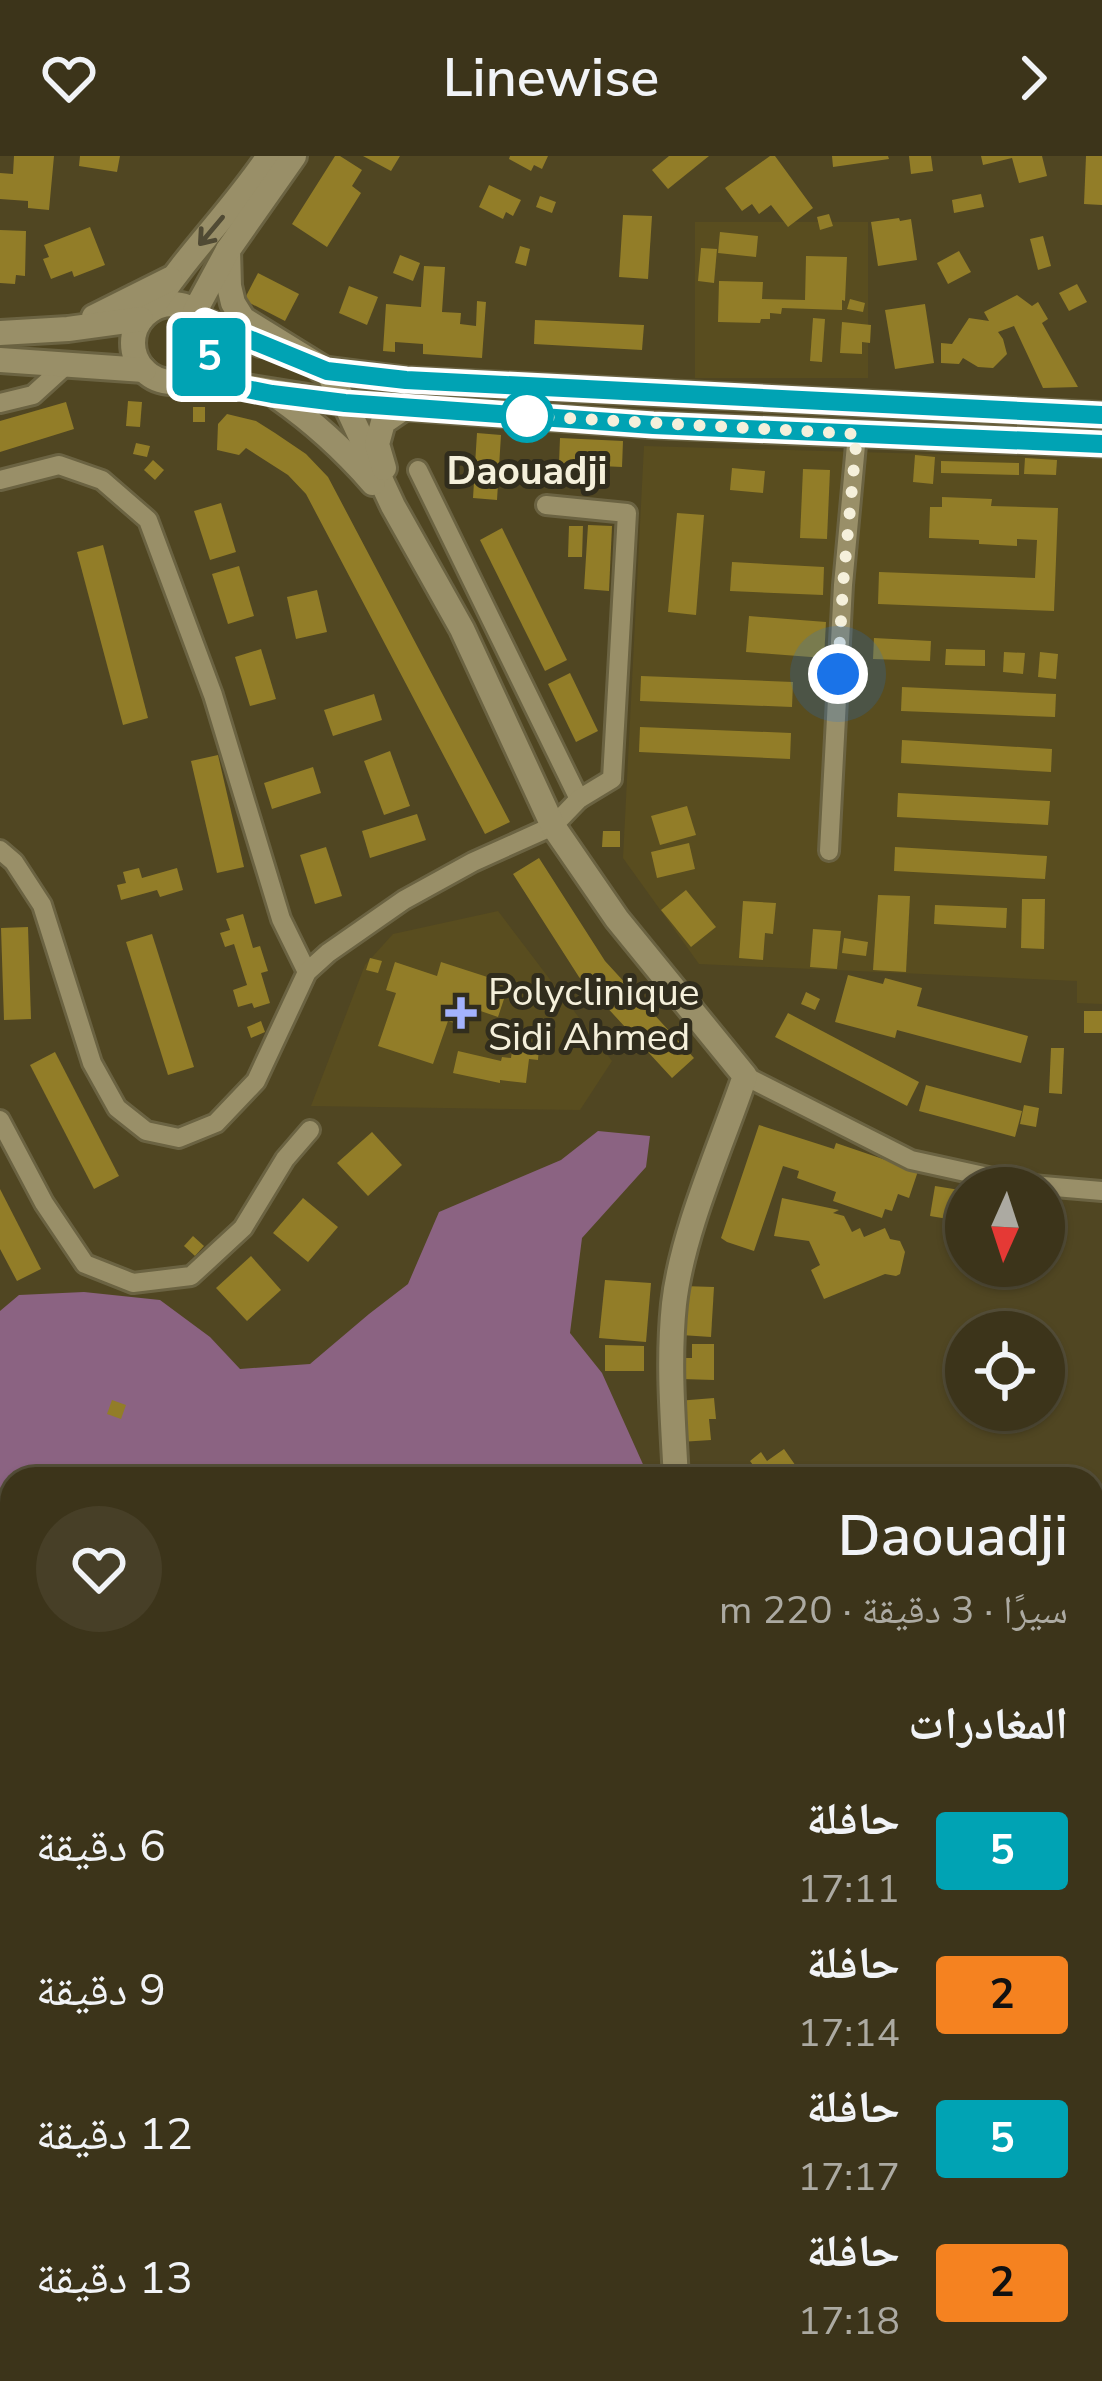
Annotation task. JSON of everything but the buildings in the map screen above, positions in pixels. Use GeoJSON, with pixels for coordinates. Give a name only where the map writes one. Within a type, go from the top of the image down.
{"type":"FeatureCollection","features":[{"type":"Feature","properties":{"kind":"main road"},"geometry":{"type":"LineString","coordinates":[[144,370],[133,339],[146,314],[269,156]]}},
{"type":"Feature","properties":{"kind":"main road"},"geometry":{"type":"LineString","coordinates":[[200,316],[228,250],[294,156]]}},
{"type":"Feature","properties":{"kind":"main road"},"geometry":{"type":"LineString","coordinates":[[228,250],[229,286],[243,319],[327,371],[393,506],[462,628],[553,826],[617,919],[746,1076],[686,1244],[674,1302],[670,1376],[675,1467]]}},
{"type":"Feature","properties":{"kind":"main road"},"geometry":{"type":"LineString","coordinates":[[68,329],[172,278]]}},
{"type":"Feature","properties":{"kind":"main road"},"geometry":{"type":"LineString","coordinates":[[0,333],[68,329],[174,304],[327,371],[644,394],[1102,415]]}},
{"type":"Feature","properties":{"kind":"main road"},"geometry":{"type":"LineString","coordinates":[[189,378],[200,371],[212,347],[200,316]]}},
{"type":"Feature","properties":{"kind":"main road"},"geometry":{"type":"LineString","coordinates":[[0,360],[144,370],[165,381],[189,378],[345,403],[653,425],[1102,444]]}},
{"type":"Feature","properties":{"kind":"main road"},"geometry":{"type":"LineString","coordinates":[[272,394],[346,452],[393,506]]}},
{"type":"Feature","properties":{"kind":"main road"},"geometry":{"type":"LineString","coordinates":[[393,506],[377,444],[382,422],[405,407]]}},
{"type":"Feature","properties":{"kind":"street"},"geometry":{"type":"LineString","coordinates":[[0,403],[32,395],[66,365]]}},
{"type":"Feature","properties":{"kind":"street"},"geometry":{"type":"LineString","coordinates":[[829,851],[843,585],[857,434]]}},
{"type":"Feature","properties":{"kind":"street"},"geometry":{"type":"LineString","coordinates":[[0,480],[58,465],[102,480],[148,520],[213,694],[281,919],[307,972]]}},
{"type":"Feature","properties":{"kind":"street"},"geometry":{"type":"LineString","coordinates":[[418,470],[580,799]]}},
{"type":"Feature","properties":{"kind":"street"},"geometry":{"type":"LineString","coordinates":[[0,850],[14,862],[42,905],[92,1063],[117,1108],[146,1131],[179,1138],[216,1123],[256,1081],[307,972],[328,953],[404,900],[553,826],[580,799],[612,778],[627,513],[546,506]]}},
{"type":"Feature","properties":{"kind":"street"},"geometry":{"type":"LineString","coordinates":[[746,1076],[911,1160],[1020,1184],[1102,1191]]}},
{"type":"Feature","properties":{"kind":"street"},"geometry":{"type":"LineString","coordinates":[[0,1120],[44,1203],[85,1264],[133,1283],[191,1276],[243,1228],[285,1159],[310,1130]]}},
{"type":"Feature","properties":{"kind":"shaded area"},"geometry":{"type":"Polygon","coordinates":[[[695,222],[868,222],[868,378],[695,378],[695,222]]]}},
{"type":"Feature","properties":{"kind":"shaded area"},"geometry":{"type":"Polygon","coordinates":[[[644,446],[1102,459],[1102,1004],[1077,1003],[1077,981],[699,964],[623,858],[644,446]]]}},
{"type":"Feature","properties":{"kind":"shaded area","name":"Polyclinique Sidi Ahmed"},"geometry":{"type":"Polygon","coordinates":[[[498,911],[612,1061],[580,1110],[311,1106],[365,965],[393,934],[498,911]]]}},
{"type":"Feature","properties":{"kind":"shaded area"},"geometry":{"type":"Polygon","coordinates":[[[598,1131],[650,1136],[646,1167],[582,1238],[570,1333],[602,1373],[644,1467],[0,1467],[0,1311],[19,1295],[84,1292],[160,1300],[210,1337],[240,1369],[310,1364],[408,1284],[439,1212],[561,1160],[598,1131]]]}},
{"type":"Feature","properties":{"kind":"bus line","name":"5"},"geometry":{"type":"LineString","coordinates":[[1102,415],[406,380],[327,371],[205,321],[212,347],[200,371],[189,378],[345,403],[653,425],[1102,444]]}},
{"type":"Feature","properties":{"kind":"place","name":"Daouadji"},"geometry":{"type":"Point","coordinates":[527,416]}},
{"type":"Feature","properties":{"kind":"place","name":"Polyclinique Sidi Ahmed"},"geometry":{"type":"Point","coordinates":[461,1013]}},
{"type":"Feature","properties":{"kind":"route"},"geometry":{"type":"LineString","coordinates":[[527,416],[857,434],[838,674]]}}]}
